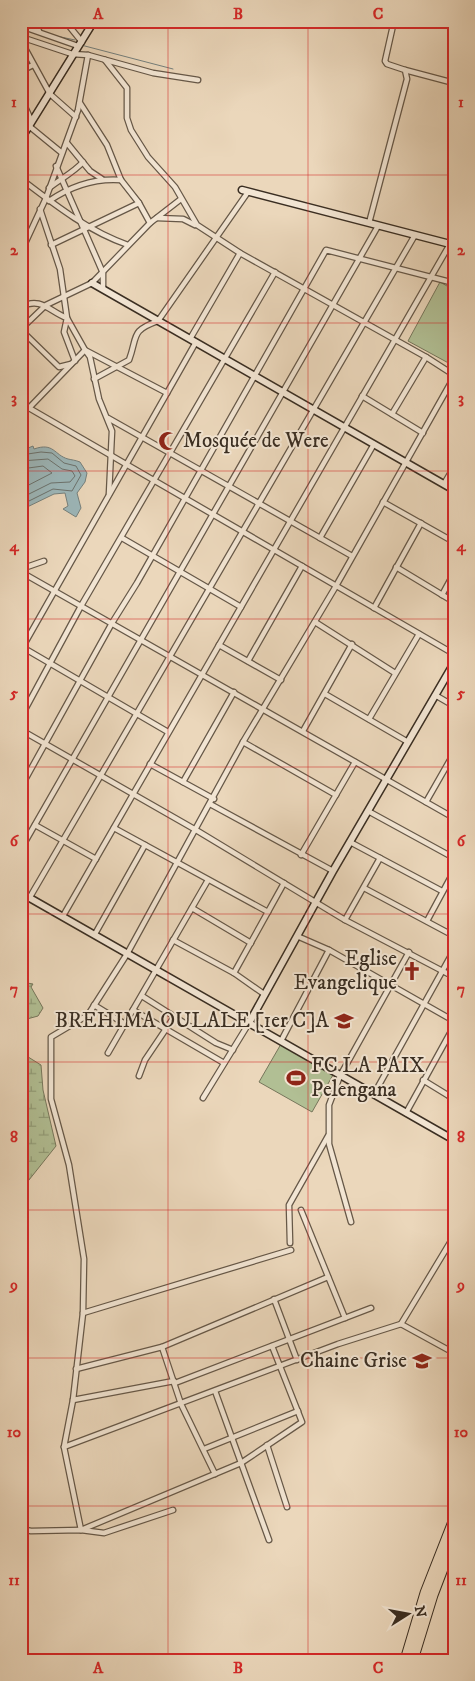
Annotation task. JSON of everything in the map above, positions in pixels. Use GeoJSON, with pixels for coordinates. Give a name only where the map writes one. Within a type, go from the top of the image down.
{"type":"FeatureCollection","features":[{"type":"Feature","properties":{"kind":"highway"},"geometry":{"type":"LineString","coordinates":[[413,1660],[417,1631],[454,1519]]}},
{"type":"Feature","properties":{"kind":"highway"},"geometry":{"type":"LineString","coordinates":[[404,1660],[454,1540]]}},
{"type":"Feature","properties":{"kind":"street"},"geometry":{"type":"LineString","coordinates":[[32,21],[40,32]]}},
{"type":"Feature","properties":{"kind":"street"},"geometry":{"type":"LineString","coordinates":[[65,21],[80,44]]}},
{"type":"Feature","properties":{"kind":"street"},"geometry":{"type":"LineString","coordinates":[[21,139],[94,21]]}},
{"type":"Feature","properties":{"kind":"street"},"geometry":{"type":"LineString","coordinates":[[394,21],[385,61],[387,64],[454,83]]}},
{"type":"Feature","properties":{"kind":"street"},"geometry":{"type":"LineString","coordinates":[[21,26],[80,44]]}},
{"type":"Feature","properties":{"kind":"street"},"geometry":{"type":"LineString","coordinates":[[21,37],[72,54],[88,55],[153,73],[198,80]]}},
{"type":"Feature","properties":{"kind":"street"},"geometry":{"type":"LineString","coordinates":[[21,42],[50,94],[76,117]]}},
{"type":"Feature","properties":{"kind":"street"},"geometry":{"type":"LineString","coordinates":[[47,200],[56,166],[67,142],[80,103],[88,55]]}},
{"type":"Feature","properties":{"kind":"street"},"geometry":{"type":"LineString","coordinates":[[105,60],[127,88],[127,118],[131,130],[148,157],[175,188],[197,225]]}},
{"type":"Feature","properties":{"kind":"street"},"geometry":{"type":"LineString","coordinates":[[21,71],[33,65]]}},
{"type":"Feature","properties":{"kind":"street"},"geometry":{"type":"LineString","coordinates":[[369,223],[407,79],[405,70]]}},
{"type":"Feature","properties":{"kind":"street"},"geometry":{"type":"LineString","coordinates":[[21,98],[30,123],[62,153]]}},
{"type":"Feature","properties":{"kind":"street"},"geometry":{"type":"LineString","coordinates":[[80,103],[107,144],[121,180],[139,203],[150,223]]}},
{"type":"Feature","properties":{"kind":"street"},"geometry":{"type":"LineString","coordinates":[[67,142],[83,162],[102,179]]}},
{"type":"Feature","properties":{"kind":"street"},"geometry":{"type":"LineString","coordinates":[[49,188],[72,173],[83,162]]}},
{"type":"Feature","properties":{"kind":"street"},"geometry":{"type":"LineString","coordinates":[[56,166],[81,223]]}},
{"type":"Feature","properties":{"kind":"street"},"geometry":{"type":"LineString","coordinates":[[21,179],[86,228],[128,245]]}},
{"type":"Feature","properties":{"kind":"street"},"geometry":{"type":"LineString","coordinates":[[22,250],[40,209],[47,200],[67,188],[102,179],[121,180]]}},
{"type":"Feature","properties":{"kind":"street"},"geometry":{"type":"LineString","coordinates":[[63,916],[394,340],[452,245],[245,191],[158,321],[143,326],[135,335],[129,360],[94,379]]}},
{"type":"Feature","properties":{"kind":"street"},"geometry":{"type":"LineString","coordinates":[[74,362],[59,366],[21,329],[46,305],[92,283],[150,223],[181,199]]}},
{"type":"Feature","properties":{"kind":"street"},"geometry":{"type":"LineString","coordinates":[[51,245],[139,203]]}},
{"type":"Feature","properties":{"kind":"street"},"geometry":{"type":"LineString","coordinates":[[40,209],[60,269],[67,318],[64,332],[74,362]]}},
{"type":"Feature","properties":{"kind":"street"},"geometry":{"type":"LineString","coordinates":[[81,1530],[64,1447],[73,1400],[83,1312],[84,1260],[69,1165],[51,1099],[51,1037],[84,1017],[127,954],[243,742],[282,680],[454,376],[426,357],[240,253],[197,225],[183,219],[156,218]]}},
{"type":"Feature","properties":{"kind":"street"},"geometry":{"type":"LineString","coordinates":[[21,849],[228,486],[361,259],[378,226]]}},
{"type":"Feature","properties":{"kind":"street"},"geometry":{"type":"LineString","coordinates":[[86,228],[103,273],[103,289]]}},
{"type":"Feature","properties":{"kind":"street"},"geometry":{"type":"LineString","coordinates":[[30,897],[169,655],[415,235]]}},
{"type":"Feature","properties":{"kind":"street"},"geometry":{"type":"LineString","coordinates":[[21,787],[82,681],[112,623],[186,499],[326,250],[454,283]]}},
{"type":"Feature","properties":{"kind":"street"},"geometry":{"type":"LineString","coordinates":[[168,732],[137,712],[22,648],[167,393],[240,253]]}},
{"type":"Feature","properties":{"kind":"street"},"geometry":{"type":"LineString","coordinates":[[21,717],[82,606],[275,272]]}},
{"type":"Feature","properties":{"kind":"street"},"geometry":{"type":"LineString","coordinates":[[92,283],[454,490]]}},
{"type":"Feature","properties":{"kind":"street"},"geometry":{"type":"LineString","coordinates":[[21,307],[37,302],[46,305],[58,315],[67,318],[90,357],[99,399],[112,431],[109,497]]}},
{"type":"Feature","properties":{"kind":"street"},"geometry":{"type":"LineString","coordinates":[[85,350],[119,366],[167,393]]}},
{"type":"Feature","properties":{"kind":"street"},"geometry":{"type":"LineString","coordinates":[[28,408],[85,350]]}},
{"type":"Feature","properties":{"kind":"street"},"geometry":{"type":"LineString","coordinates":[[392,414],[426,357]]}},
{"type":"Feature","properties":{"kind":"street"},"geometry":{"type":"LineString","coordinates":[[362,396],[423,433]]}},
{"type":"Feature","properties":{"kind":"street"},"geometry":{"type":"LineString","coordinates":[[21,407],[28,408],[454,654]]}},
{"type":"Feature","properties":{"kind":"street"},"geometry":{"type":"LineString","coordinates":[[108,418],[352,556]]}},
{"type":"Feature","properties":{"kind":"street"},"geometry":{"type":"LineString","coordinates":[[320,538],[374,444]]}},
{"type":"Feature","properties":{"kind":"street"},"geometry":{"type":"LineString","coordinates":[[444,484],[454,467]]}},
{"type":"Feature","properties":{"kind":"street"},"geometry":{"type":"LineString","coordinates":[[384,502],[454,542]]}},
{"type":"Feature","properties":{"kind":"street"},"geometry":{"type":"LineString","coordinates":[[374,608],[420,523]]}},
{"type":"Feature","properties":{"kind":"street"},"geometry":{"type":"LineString","coordinates":[[122,538],[241,607]]}},
{"type":"Feature","properties":{"kind":"street"},"geometry":{"type":"LineString","coordinates":[[21,570],[44,561]]}},
{"type":"Feature","properties":{"kind":"street"},"geometry":{"type":"LineString","coordinates":[[248,661],[302,566]]}},
{"type":"Feature","properties":{"kind":"street"},"geometry":{"type":"LineString","coordinates":[[396,567],[454,602]]}},
{"type":"Feature","properties":{"kind":"street"},"geometry":{"type":"LineString","coordinates":[[21,570],[454,818]]}},
{"type":"Feature","properties":{"kind":"street"},"geometry":{"type":"LineString","coordinates":[[442,595],[454,573]]}},
{"type":"Feature","properties":{"kind":"street"},"geometry":{"type":"LineString","coordinates":[[314,622],[396,673]]}},
{"type":"Feature","properties":{"kind":"street"},"geometry":{"type":"LineString","coordinates":[[369,719],[418,634]]}},
{"type":"Feature","properties":{"kind":"street"},"geometry":{"type":"LineString","coordinates":[[303,731],[352,644]]}},
{"type":"Feature","properties":{"kind":"street"},"geometry":{"type":"LineString","coordinates":[[219,645],[282,680]]}},
{"type":"Feature","properties":{"kind":"street"},"geometry":{"type":"LineString","coordinates":[[203,1098],[249,1023],[333,871],[454,663]]}},
{"type":"Feature","properties":{"kind":"street"},"geometry":{"type":"LineString","coordinates":[[183,782],[234,692]]}},
{"type":"Feature","properties":{"kind":"street"},"geometry":{"type":"LineString","coordinates":[[325,694],[408,742]]}},
{"type":"Feature","properties":{"kind":"street"},"geometry":{"type":"LineString","coordinates":[[435,695],[454,706]]}},
{"type":"Feature","properties":{"kind":"street"},"geometry":{"type":"LineString","coordinates":[[21,730],[196,830],[345,920],[409,952],[454,978]]}},
{"type":"Feature","properties":{"kind":"street"},"geometry":{"type":"LineString","coordinates":[[243,742],[336,795]]}},
{"type":"Feature","properties":{"kind":"street"},"geometry":{"type":"LineString","coordinates":[[426,802],[454,753]]}},
{"type":"Feature","properties":{"kind":"street"},"geometry":{"type":"LineString","coordinates":[[301,855],[356,762]]}},
{"type":"Feature","properties":{"kind":"street"},"geometry":{"type":"LineString","coordinates":[[449,762],[454,765]]}},
{"type":"Feature","properties":{"kind":"street"},"geometry":{"type":"LineString","coordinates":[[150,764],[214,798]]}},
{"type":"Feature","properties":{"kind":"street"},"geometry":{"type":"LineString","coordinates":[[210,804],[333,871]]}},
{"type":"Feature","properties":{"kind":"street"},"geometry":{"type":"LineString","coordinates":[[368,811],[454,858]]}},
{"type":"Feature","properties":{"kind":"street"},"geometry":{"type":"LineString","coordinates":[[35,825],[96,859]]}},
{"type":"Feature","properties":{"kind":"street"},"geometry":{"type":"LineString","coordinates":[[114,828],[268,912]]}},
{"type":"Feature","properties":{"kind":"street"},"geometry":{"type":"LineString","coordinates":[[350,842],[442,892]]}},
{"type":"Feature","properties":{"kind":"street"},"geometry":{"type":"LineString","coordinates":[[95,934],[145,845]]}},
{"type":"Feature","properties":{"kind":"street"},"geometry":{"type":"LineString","coordinates":[[345,920],[380,858]]}},
{"type":"Feature","properties":{"kind":"street"},"geometry":{"type":"LineString","coordinates":[[427,921],[454,871]]}},
{"type":"Feature","properties":{"kind":"street"},"geometry":{"type":"LineString","coordinates":[[108,1053],[208,880]]}},
{"type":"Feature","properties":{"kind":"street"},"geometry":{"type":"LineString","coordinates":[[234,973],[284,883]]}},
{"type":"Feature","properties":{"kind":"street"},"geometry":{"type":"LineString","coordinates":[[364,888],[454,936]]}},
{"type":"Feature","properties":{"kind":"street"},"geometry":{"type":"LineString","coordinates":[[21,893],[454,1140]]}},
{"type":"Feature","properties":{"kind":"street"},"geometry":{"type":"LineString","coordinates":[[192,908],[250,943]]}},
{"type":"Feature","properties":{"kind":"street"},"geometry":{"type":"LineString","coordinates":[[297,936],[329,950],[454,1021]]}},
{"type":"Feature","properties":{"kind":"street"},"geometry":{"type":"LineString","coordinates":[[173,940],[234,973],[264,994]]}},
{"type":"Feature","properties":{"kind":"street"},"geometry":{"type":"LineString","coordinates":[[280,1041],[329,950]]}},
{"type":"Feature","properties":{"kind":"street"},"geometry":{"type":"LineString","coordinates":[[374,1094],[454,950]]}},
{"type":"Feature","properties":{"kind":"street"},"geometry":{"type":"LineString","coordinates":[[351,1222],[329,1144],[329,1105],[340,1076],[409,952]]}},
{"type":"Feature","properties":{"kind":"street"},"geometry":{"type":"LineString","coordinates":[[142,996],[216,1043],[233,1050]]}},
{"type":"Feature","properties":{"kind":"street"},"geometry":{"type":"LineString","coordinates":[[94,1005],[125,1024]]}},
{"type":"Feature","properties":{"kind":"street"},"geometry":{"type":"LineString","coordinates":[[133,1010],[224,1063]]}},
{"type":"Feature","properties":{"kind":"street"},"geometry":{"type":"LineString","coordinates":[[139,1076],[145,1060],[174,1017]]}},
{"type":"Feature","properties":{"kind":"street"},"geometry":{"type":"LineString","coordinates":[[406,1113],[454,1026]]}},
{"type":"Feature","properties":{"kind":"street"},"geometry":{"type":"LineString","coordinates":[[423,1080],[452,1098],[454,1090]]}},
{"type":"Feature","properties":{"kind":"street"},"geometry":{"type":"LineString","coordinates":[[290,1243],[289,1205],[330,1133]]}},
{"type":"Feature","properties":{"kind":"street"},"geometry":{"type":"LineString","coordinates":[[301,1210],[344,1318]]}},
{"type":"Feature","properties":{"kind":"street"},"geometry":{"type":"LineString","coordinates":[[64,1447],[280,1366],[401,1324],[452,1243],[454,1236]]}},
{"type":"Feature","properties":{"kind":"street"},"geometry":{"type":"LineString","coordinates":[[83,1312],[291,1250]]}},
{"type":"Feature","properties":{"kind":"street"},"geometry":{"type":"LineString","coordinates":[[76,1369],[162,1347],[328,1277]]}},
{"type":"Feature","properties":{"kind":"street"},"geometry":{"type":"LineString","coordinates":[[274,1299],[297,1360]]}},
{"type":"Feature","properties":{"kind":"street"},"geometry":{"type":"LineString","coordinates":[[73,1400],[174,1382],[371,1308]]}},
{"type":"Feature","properties":{"kind":"street"},"geometry":{"type":"LineString","coordinates":[[401,1324],[454,1353]]}},
{"type":"Feature","properties":{"kind":"street"},"geometry":{"type":"LineString","coordinates":[[81,1530],[241,1463],[302,1422],[272,1346]]}},
{"type":"Feature","properties":{"kind":"street"},"geometry":{"type":"LineString","coordinates":[[162,1347],[181,1404],[214,1474]]}},
{"type":"Feature","properties":{"kind":"street"},"geometry":{"type":"LineString","coordinates":[[215,1391],[269,1540]]}},
{"type":"Feature","properties":{"kind":"street"},"geometry":{"type":"LineString","coordinates":[[204,1450],[298,1411]]}},
{"type":"Feature","properties":{"kind":"street"},"geometry":{"type":"LineString","coordinates":[[267,1445],[287,1507]]}},
{"type":"Feature","properties":{"kind":"street"},"geometry":{"type":"LineString","coordinates":[[21,1528],[31,1531],[81,1530],[104,1533],[173,1510]]}},
{"type":"Feature","properties":{"kind":"green space"},"geometry":{"type":"Polygon","coordinates":[[[440,282],[454,290],[454,366],[408,341],[440,282]]]}},
{"type":"Feature","properties":{"kind":"green space"},"geometry":{"type":"Polygon","coordinates":[[[21,982],[33,984],[31,987],[43,1008],[38,1016],[27,1019],[21,1029],[21,982]]]}},
{"type":"Feature","properties":{"kind":"green space"},"geometry":{"type":"Polygon","coordinates":[[[21,1041],[25,1055],[41,1065],[43,1090],[56,1146],[21,1190],[21,1041]]]}},
{"type":"Feature","properties":{"kind":"green space","name":"FC LA PAIX Pelengana"},"geometry":{"type":"Polygon","coordinates":[[[281,1044],[333,1075],[312,1112],[259,1082],[281,1044]]]}},
{"type":"Feature","properties":{"kind":"water"},"geometry":{"type":"Polygon","coordinates":[[[33,446],[34,449],[41,447],[50,448],[63,457],[80,462],[87,473],[85,482],[77,493],[81,508],[76,517],[63,509],[68,506],[65,493],[54,494],[21,510],[21,451],[33,446]]]}},
{"type":"Feature","properties":{"kind":"waterway"},"geometry":{"type":"LineString","coordinates":[[56,36],[75,40]]}},
{"type":"Feature","properties":{"kind":"waterway"},"geometry":{"type":"LineString","coordinates":[[81,45],[173,69]]}},
{"type":"Feature","properties":{"kind":"place","name":"Mosquée de Were"},"geometry":{"type":"Point","coordinates":[168,441]}},
{"type":"Feature","properties":{"kind":"place","name":"Eglise Evangelique"},"geometry":{"type":"Point","coordinates":[412,971]}},
{"type":"Feature","properties":{"kind":"place","name":"BREHIMA OULALE [1er C]A"},"geometry":{"type":"Point","coordinates":[344,1021]}},
{"type":"Feature","properties":{"kind":"place","name":"FC LA PAIX Pelengana"},"geometry":{"type":"Point","coordinates":[296,1078]}},
{"type":"Feature","properties":{"kind":"place","name":"Chaine Grise"},"geometry":{"type":"Point","coordinates":[422,1361]}}]}
